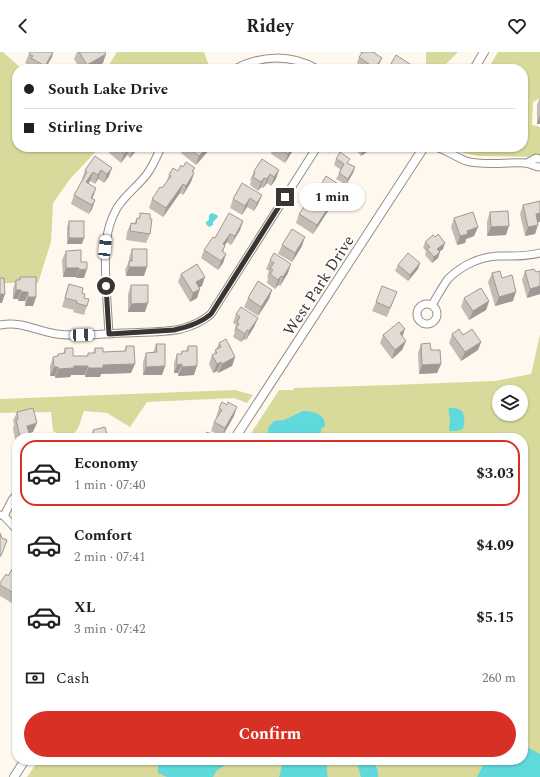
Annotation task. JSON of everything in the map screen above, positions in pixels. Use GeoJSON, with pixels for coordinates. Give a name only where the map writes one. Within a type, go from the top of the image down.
{"type":"FeatureCollection","features":[{"type":"Feature","properties":{"kind":"street"},"geometry":{"type":"LineString","coordinates":[[477,64],[484,52]]}},
{"type":"Feature","properties":{"kind":"street"},"geometry":{"type":"LineString","coordinates":[[246,64],[257,60],[284,55],[307,64]]}},
{"type":"Feature","properties":{"kind":"street"},"geometry":{"type":"LineString","coordinates":[[109,334],[105,259],[108,227],[119,204],[147,174],[159,152]]}},
{"type":"Feature","properties":{"kind":"street"},"geometry":{"type":"LineString","coordinates":[[0,325],[20,324],[64,335],[158,331],[182,328],[197,323],[211,314],[314,152]]}},
{"type":"Feature","properties":{"kind":"street","name":"West Park Drive"},"geometry":{"type":"LineString","coordinates":[[238,433],[421,152]]}},
{"type":"Feature","properties":{"kind":"street"},"geometry":{"type":"LineString","coordinates":[[448,152],[466,161],[482,163],[527,163],[540,167]]}},
{"type":"Feature","properties":{"kind":"street"},"geometry":{"type":"LineString","coordinates":[[527,163],[536,158],[540,159]]}},
{"type":"Feature","properties":{"kind":"street"},"geometry":{"type":"LineString","coordinates":[[432,305],[448,280],[471,263],[496,256],[521,257],[540,253]]}},
{"type":"Feature","properties":{"kind":"street"},"geometry":{"type":"LineString","coordinates":[[12,500],[2,516],[12,525]]}},
{"type":"Feature","properties":{"kind":"street"},"geometry":{"type":"LineString","coordinates":[[14,777],[22,765]]}},
{"type":"Feature","properties":{"kind":"green space"},"geometry":{"type":"Polygon","coordinates":[[[0,52],[3,52],[16,64],[12,64],[12,152],[95,152],[70,179],[53,203],[51,242],[38,283],[0,283],[0,52]]]}},
{"type":"Feature","properties":{"kind":"green space"},"geometry":{"type":"Polygon","coordinates":[[[117,52],[204,52],[208,64],[110,64],[117,52]]]}},
{"type":"Feature","properties":{"kind":"green space"},"geometry":{"type":"Polygon","coordinates":[[[426,52],[458,52],[446,64],[426,64],[426,52]]]}},
{"type":"Feature","properties":{"kind":"green space"},"geometry":{"type":"Polygon","coordinates":[[[498,52],[540,52],[540,98],[533,102],[532,125],[540,127],[540,157],[478,156],[460,152],[528,152],[528,64],[491,64],[498,52]]]}},
{"type":"Feature","properties":{"kind":"green space"},"geometry":{"type":"Polygon","coordinates":[[[540,334],[540,777],[27,777],[35,765],[528,765],[528,433],[251,433],[279,390],[293,390],[294,388],[495,381],[531,374],[540,334]]]}},
{"type":"Feature","properties":{"kind":"green space"},"geometry":{"type":"Polygon","coordinates":[[[235,390],[253,395],[247,403],[234,398],[147,402],[130,427],[107,413],[84,411],[80,424],[75,433],[56,433],[53,431],[51,412],[0,413],[0,399],[235,390]]]}},
{"type":"Feature","properties":{"kind":"water"},"geometry":{"type":"Polygon","coordinates":[[[212,213],[218,217],[213,222],[213,225],[209,227],[206,222],[209,220],[209,215],[212,213]]]}},
{"type":"Feature","properties":{"kind":"water"},"geometry":{"type":"Polygon","coordinates":[[[449,408],[458,409],[463,413],[463,429],[450,431],[449,408]]]}},
{"type":"Feature","properties":{"kind":"water"},"geometry":{"type":"Polygon","coordinates":[[[303,411],[311,412],[321,416],[325,422],[325,426],[321,429],[321,433],[268,433],[268,428],[274,421],[284,420],[303,411]]]}},
{"type":"Feature","properties":{"kind":"water"},"geometry":{"type":"Polygon","coordinates":[[[528,748],[540,754],[540,777],[477,777],[483,765],[528,765],[528,748]]]}},
{"type":"Feature","properties":{"kind":"water"},"geometry":{"type":"Polygon","coordinates":[[[158,765],[226,765],[217,770],[213,777],[167,777],[158,773],[158,765]]]}},
{"type":"Feature","properties":{"kind":"water"},"geometry":{"type":"Polygon","coordinates":[[[328,765],[328,777],[279,777],[282,766],[328,765]]]}},
{"type":"Feature","properties":{"kind":"water"},"geometry":{"type":"Polygon","coordinates":[[[357,765],[376,765],[378,777],[361,777],[357,765]]]}},
{"type":"Feature","properties":{"kind":"building"},"geometry":{"type":"Polygon","coordinates":[[[30,52],[53,52],[46,64],[42,64],[31,58],[33,56],[29,54],[30,52]]]}},
{"type":"Feature","properties":{"kind":"building"},"geometry":{"type":"Polygon","coordinates":[[[79,52],[105,52],[106,54],[86,64],[79,52]]]}},
{"type":"Feature","properties":{"kind":"building"},"geometry":{"type":"Polygon","coordinates":[[[363,52],[373,52],[382,58],[378,64],[369,64],[359,57],[363,52]]]}},
{"type":"Feature","properties":{"kind":"building"},"geometry":{"type":"Polygon","coordinates":[[[396,55],[410,64],[391,64],[396,55]]]}},
{"type":"Feature","properties":{"kind":"building"},"geometry":{"type":"Polygon","coordinates":[[[194,152],[203,152],[199,156],[194,152]]]}},
{"type":"Feature","properties":{"kind":"building"},"geometry":{"type":"Polygon","coordinates":[[[340,152],[350,159],[347,163],[355,167],[348,179],[339,173],[344,164],[336,159],[340,152]]]}},
{"type":"Feature","properties":{"kind":"building"},"geometry":{"type":"Polygon","coordinates":[[[95,156],[112,168],[107,174],[101,170],[98,175],[93,172],[86,182],[96,188],[91,198],[95,200],[92,205],[74,195],[87,172],[85,170],[95,156]]]}},
{"type":"Feature","properties":{"kind":"building"},"geometry":{"type":"Polygon","coordinates":[[[262,159],[279,170],[274,177],[270,174],[267,179],[264,178],[261,182],[253,177],[255,173],[254,171],[262,159]]]}},
{"type":"Feature","properties":{"kind":"building"},"geometry":{"type":"Polygon","coordinates":[[[186,162],[195,168],[192,171],[194,173],[186,186],[183,184],[166,208],[152,199],[160,187],[162,188],[171,176],[169,175],[173,168],[178,171],[181,165],[183,167],[186,162]]]}},
{"type":"Feature","properties":{"kind":"building"},"geometry":{"type":"Polygon","coordinates":[[[326,176],[343,187],[317,225],[299,214],[312,197],[316,200],[326,186],[322,183],[326,176]]]}},
{"type":"Feature","properties":{"kind":"building"},"geometry":{"type":"Polygon","coordinates":[[[242,183],[262,195],[257,203],[250,198],[245,206],[233,199],[242,183]]]}},
{"type":"Feature","properties":{"kind":"building"},"geometry":{"type":"Polygon","coordinates":[[[540,201],[540,213],[536,214],[538,225],[528,227],[523,205],[540,201]]]}},
{"type":"Feature","properties":{"kind":"building"},"geometry":{"type":"Polygon","coordinates":[[[508,211],[509,226],[491,227],[490,212],[508,211]]]}},
{"type":"Feature","properties":{"kind":"building"},"geometry":{"type":"Polygon","coordinates":[[[473,212],[478,227],[467,231],[468,234],[460,236],[454,218],[473,212]]]}},
{"type":"Feature","properties":{"kind":"building"},"geometry":{"type":"Polygon","coordinates":[[[140,213],[150,214],[150,219],[152,219],[150,234],[130,231],[131,223],[136,224],[137,218],[140,218],[140,213]]]}},
{"type":"Feature","properties":{"kind":"building"},"geometry":{"type":"Polygon","coordinates":[[[229,213],[243,221],[235,236],[230,234],[223,244],[225,246],[222,251],[226,254],[221,261],[204,250],[213,237],[215,238],[229,213]]]}},
{"type":"Feature","properties":{"kind":"building"},"geometry":{"type":"Polygon","coordinates":[[[69,221],[84,221],[84,238],[69,238],[69,221]]]}},
{"type":"Feature","properties":{"kind":"building"},"geometry":{"type":"Polygon","coordinates":[[[292,229],[305,237],[295,253],[282,245],[292,229]]]}},
{"type":"Feature","properties":{"kind":"building"},"geometry":{"type":"Polygon","coordinates":[[[438,234],[445,243],[437,249],[440,252],[434,257],[427,249],[430,247],[425,242],[433,235],[435,237],[438,234]]]}},
{"type":"Feature","properties":{"kind":"building"},"geometry":{"type":"Polygon","coordinates":[[[132,249],[147,249],[147,267],[129,267],[129,261],[132,261],[132,249]]]}},
{"type":"Feature","properties":{"kind":"building"},"geometry":{"type":"Polygon","coordinates":[[[81,250],[81,262],[87,262],[87,269],[79,270],[79,268],[66,268],[66,251],[81,250]]]}},
{"type":"Feature","properties":{"kind":"building"},"geometry":{"type":"Polygon","coordinates":[[[274,253],[291,264],[283,277],[281,276],[278,280],[270,274],[273,270],[270,268],[274,263],[270,260],[274,253]]]}},
{"type":"Feature","properties":{"kind":"building"},"geometry":{"type":"Polygon","coordinates":[[[408,253],[420,263],[410,275],[398,265],[408,253]]]}},
{"type":"Feature","properties":{"kind":"building"},"geometry":{"type":"Polygon","coordinates":[[[197,264],[205,277],[196,282],[200,289],[193,293],[181,274],[197,264]]]}},
{"type":"Feature","properties":{"kind":"building"},"geometry":{"type":"Polygon","coordinates":[[[534,269],[536,272],[540,271],[540,286],[530,289],[525,271],[534,269]]]}},
{"type":"Feature","properties":{"kind":"building"},"geometry":{"type":"Polygon","coordinates":[[[500,271],[502,278],[512,275],[516,292],[499,297],[492,273],[500,271]]]}},
{"type":"Feature","properties":{"kind":"building"},"geometry":{"type":"Polygon","coordinates":[[[20,277],[36,277],[36,297],[28,297],[28,292],[16,290],[16,280],[20,280],[20,277]]]}},
{"type":"Feature","properties":{"kind":"building"},"geometry":{"type":"Polygon","coordinates":[[[0,278],[4,278],[5,294],[0,294],[0,278]]]}},
{"type":"Feature","properties":{"kind":"building"},"geometry":{"type":"Polygon","coordinates":[[[258,281],[272,290],[261,307],[248,298],[258,281]]]}},
{"type":"Feature","properties":{"kind":"building"},"geometry":{"type":"Polygon","coordinates":[[[69,284],[83,288],[82,293],[85,294],[84,298],[89,299],[87,306],[76,303],[77,301],[65,298],[69,284]]]}},
{"type":"Feature","properties":{"kind":"building"},"geometry":{"type":"Polygon","coordinates":[[[131,285],[148,285],[148,303],[131,304],[131,285]]]}},
{"type":"Feature","properties":{"kind":"building"},"geometry":{"type":"Polygon","coordinates":[[[382,286],[397,292],[390,308],[376,302],[382,286]]]}},
{"type":"Feature","properties":{"kind":"building"},"geometry":{"type":"Polygon","coordinates":[[[481,288],[489,301],[473,311],[464,298],[481,288]]]}},
{"type":"Feature","properties":{"kind":"building"},"geometry":{"type":"Polygon","coordinates":[[[241,307],[258,318],[249,331],[247,330],[245,334],[236,328],[239,324],[237,322],[240,317],[236,314],[241,307]]]}},
{"type":"Feature","properties":{"kind":"building"},"geometry":{"type":"Polygon","coordinates":[[[399,322],[405,329],[400,333],[406,341],[395,350],[383,335],[399,322]]]}},
{"type":"Feature","properties":{"kind":"building"},"geometry":{"type":"Polygon","coordinates":[[[459,329],[463,335],[472,329],[481,342],[465,352],[452,334],[459,329]]]}},
{"type":"Feature","properties":{"kind":"building"},"geometry":{"type":"Polygon","coordinates":[[[226,339],[235,357],[222,364],[221,362],[217,364],[212,355],[217,353],[215,350],[221,347],[219,343],[226,339]]]}},
{"type":"Feature","properties":{"kind":"building"},"geometry":{"type":"Polygon","coordinates":[[[430,343],[431,350],[440,350],[441,364],[422,365],[421,344],[430,343]]]}},
{"type":"Feature","properties":{"kind":"building"},"geometry":{"type":"Polygon","coordinates":[[[156,344],[165,344],[165,366],[146,367],[146,353],[157,352],[156,344]]]}},
{"type":"Feature","properties":{"kind":"building"},"geometry":{"type":"Polygon","coordinates":[[[126,346],[134,346],[135,364],[103,365],[103,368],[74,366],[74,368],[58,369],[58,367],[54,367],[53,357],[58,356],[58,354],[65,353],[65,348],[73,348],[73,356],[88,356],[88,353],[95,353],[95,348],[103,348],[103,352],[126,351],[126,346]]]}},
{"type":"Feature","properties":{"kind":"building"},"geometry":{"type":"Polygon","coordinates":[[[188,346],[197,346],[197,366],[182,367],[182,364],[177,365],[177,354],[182,354],[182,351],[188,351],[188,346]]]}},
{"type":"Feature","properties":{"kind":"building"},"geometry":{"type":"Polygon","coordinates":[[[222,402],[227,405],[228,402],[237,407],[225,428],[214,422],[222,410],[219,408],[222,402]]]}},
{"type":"Feature","properties":{"kind":"building"},"geometry":{"type":"Polygon","coordinates":[[[33,408],[37,423],[27,426],[29,433],[19,433],[16,420],[18,419],[17,412],[33,408]]]}},
{"type":"Feature","properties":{"kind":"building"},"geometry":{"type":"Polygon","coordinates":[[[105,427],[107,433],[94,433],[93,430],[105,427]]]}},
{"type":"Feature","properties":{"kind":"building"},"geometry":{"type":"Polygon","coordinates":[[[0,533],[2,538],[7,540],[1,556],[0,556],[0,533]]]}},
{"type":"Feature","properties":{"kind":"building"},"geometry":{"type":"Polygon","coordinates":[[[12,569],[12,592],[0,585],[6,574],[8,576],[12,569]]]}},
{"type":"Feature","properties":{"kind":"route"},"geometry":{"type":"LineString","coordinates":[[106,286],[109,334],[174,330],[197,323],[211,314],[285,197]]}}]}
